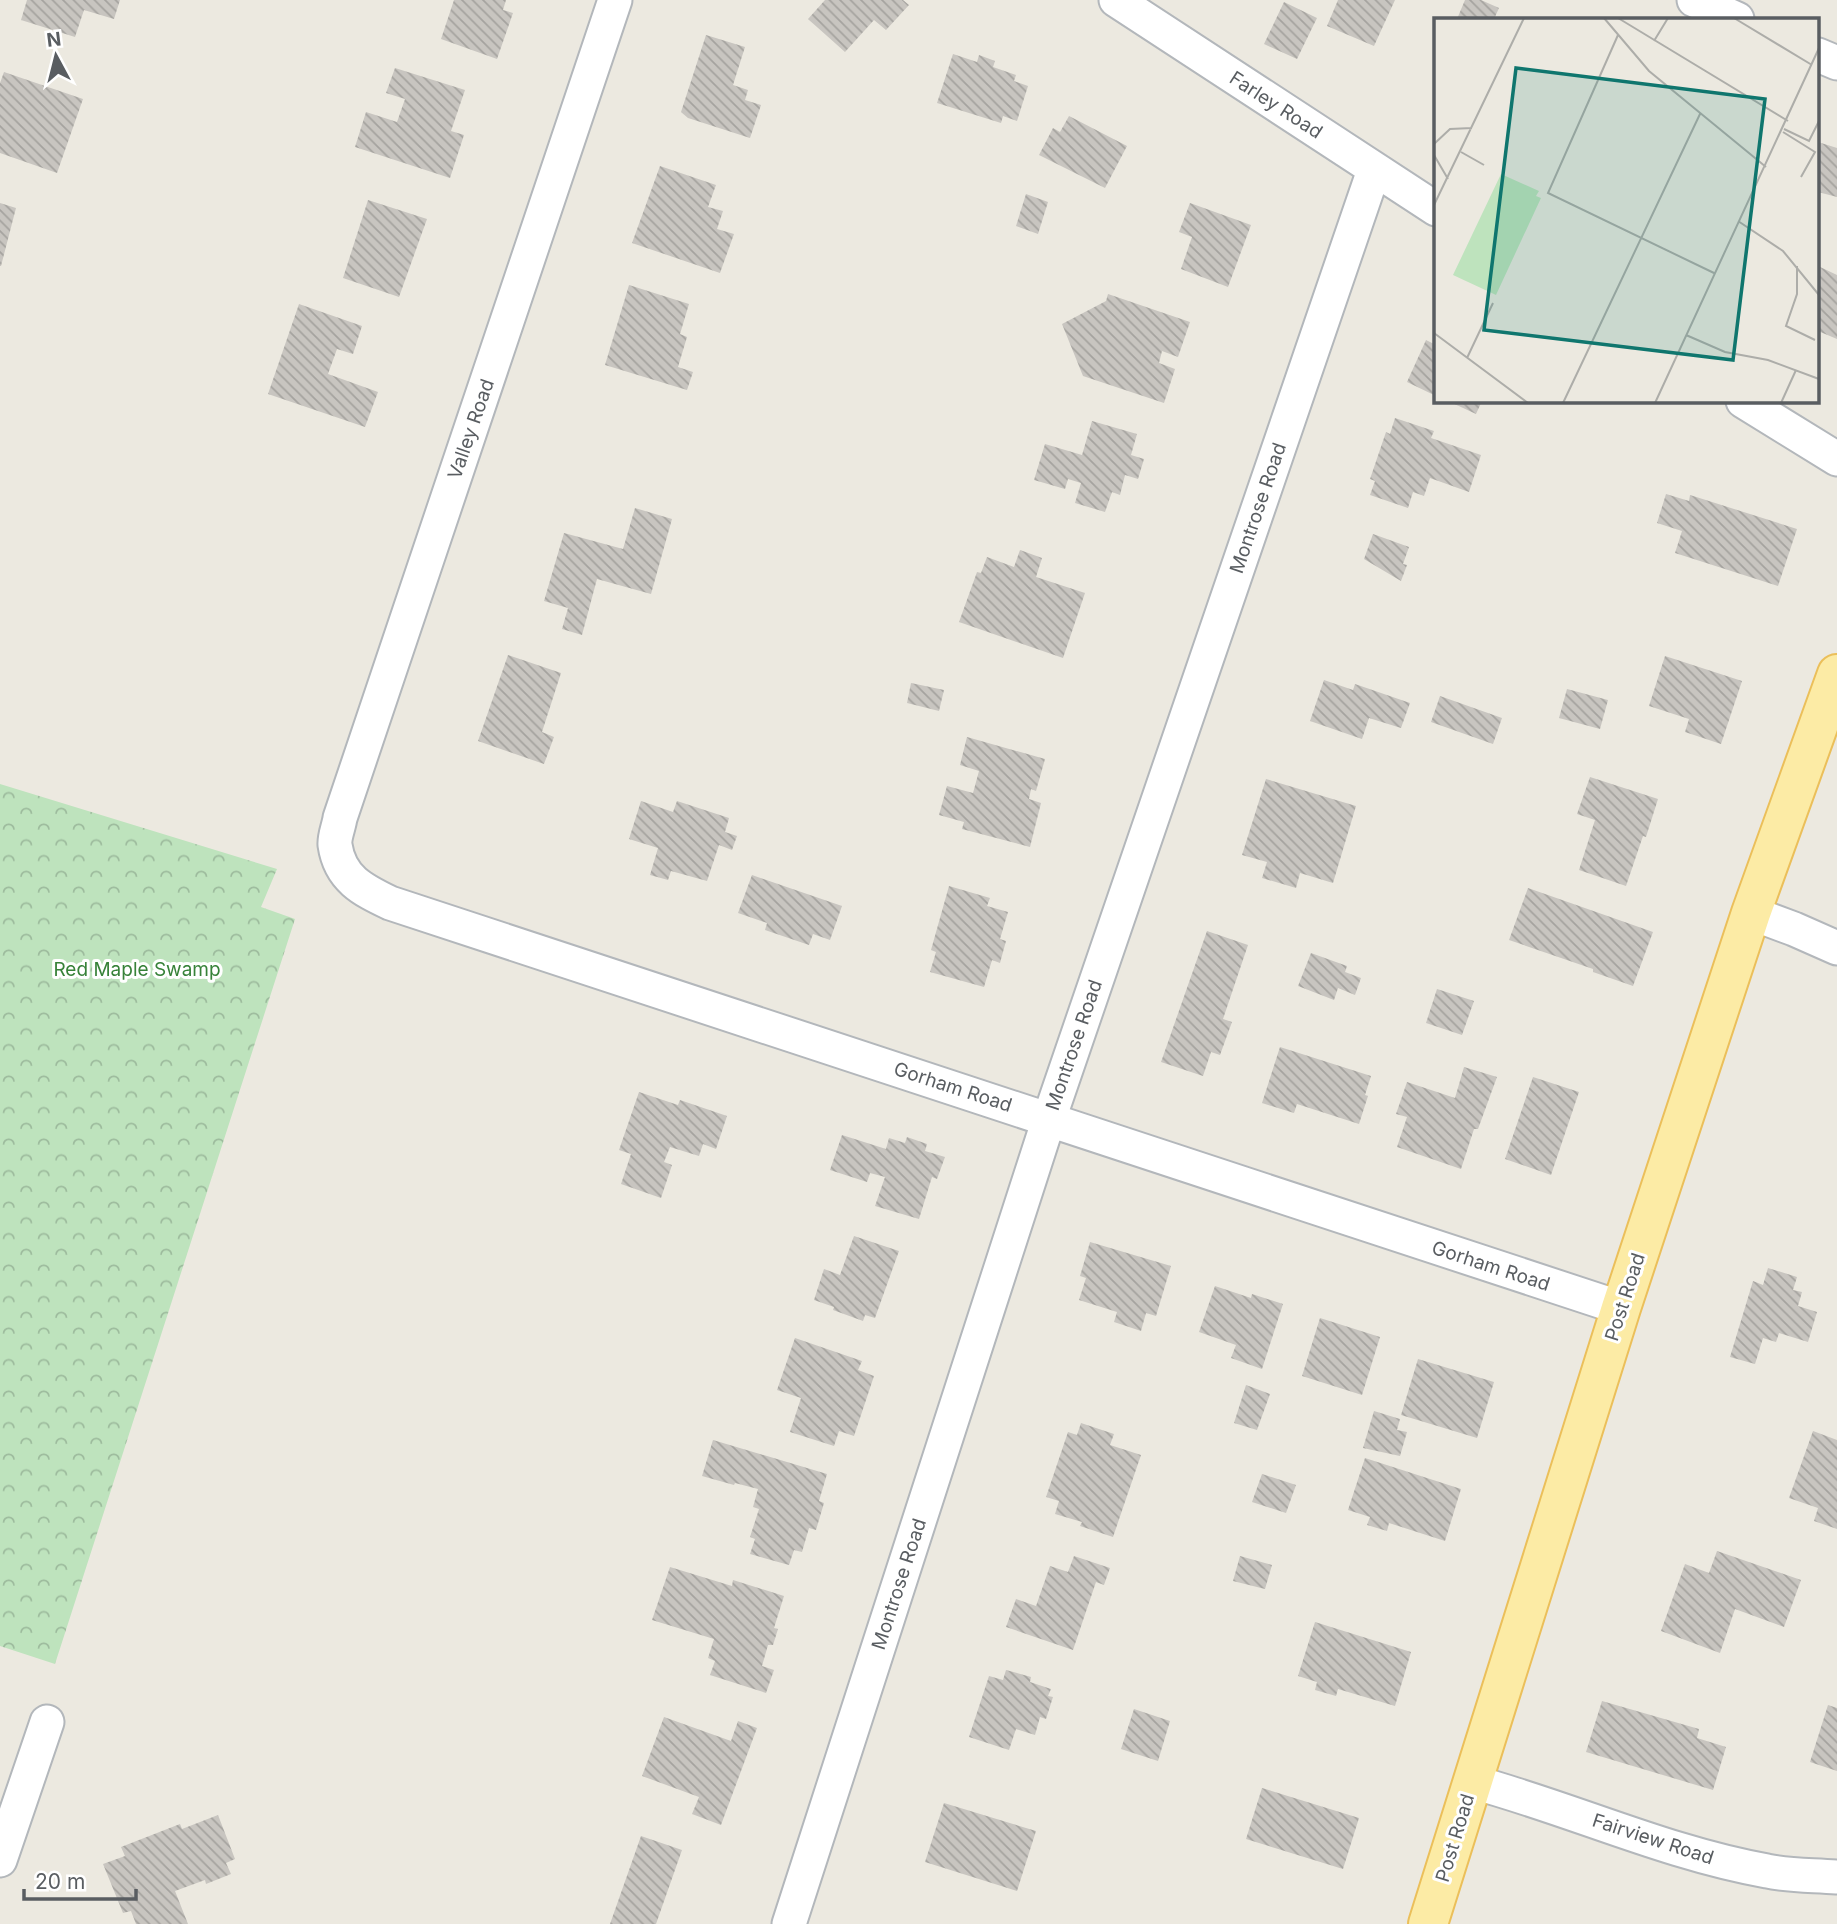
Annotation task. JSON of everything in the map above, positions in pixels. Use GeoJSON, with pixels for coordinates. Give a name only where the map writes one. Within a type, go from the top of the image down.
{"type":"FeatureCollection","features":[{"type":"Feature","properties":{"kind":"main road","name":"Post Road"},"geometry":{"type":"LineString","coordinates":[[1428,1924],[1620,1308],[1751,913],[1837,674]]}},
{"type":"Feature","properties":{"kind":"street","name":"Valley Road"},"geometry":{"type":"LineString","coordinates":[[340,859],[335,844],[340,818],[615,0]]}},
{"type":"Feature","properties":{"kind":"street","name":"Farley Road"},"geometry":{"type":"LineString","coordinates":[[1116,0],[1434,208]]}},
{"type":"Feature","properties":{"kind":"street"},"geometry":{"type":"LineString","coordinates":[[1694,0],[1735,18]]}},
{"type":"Feature","properties":{"kind":"street"},"geometry":{"type":"LineString","coordinates":[[1820,56],[1837,63]]}},
{"type":"Feature","properties":{"kind":"street","name":"Montrose Road"},"geometry":{"type":"LineString","coordinates":[[789,1924],[1049,1119],[1374,170]]}},
{"type":"Feature","properties":{"kind":"street"},"geometry":{"type":"LineString","coordinates":[[1745,402],[1837,460]]}},
{"type":"Feature","properties":{"kind":"street","name":"Gorham Road"},"geometry":{"type":"LineString","coordinates":[[340,859],[347,875],[360,889],[390,903],[1620,1308]]}},
{"type":"Feature","properties":{"kind":"street"},"geometry":{"type":"LineString","coordinates":[[1751,913],[1837,948]]}},
{"type":"Feature","properties":{"kind":"street"},"geometry":{"type":"LineString","coordinates":[[0,1860],[47,1722]]}},
{"type":"Feature","properties":{"kind":"street","name":"Fairview Road"},"geometry":{"type":"LineString","coordinates":[[1473,1782],[1516,1793],[1701,1856],[1769,1872],[1837,1877]]}},
{"type":"Feature","properties":{"kind":"green space","name":"Red Maple Swamp"},"geometry":{"type":"Polygon","coordinates":[[[0,784],[277,869],[261,907],[295,919],[55,1664],[0,1646],[0,784]]]}},
{"type":"Feature","properties":{"kind":"building"},"geometry":{"type":"Polygon","coordinates":[[[27,0],[120,0],[114,19],[84,10],[75,37],[21,20],[27,0]]]}},
{"type":"Feature","properties":{"kind":"building"},"geometry":{"type":"Polygon","coordinates":[[[454,0],[506,0],[503,10],[513,13],[497,59],[441,39],[454,0]]]}},
{"type":"Feature","properties":{"kind":"building"},"geometry":{"type":"Polygon","coordinates":[[[825,0],[903,0],[909,5],[886,30],[874,20],[845,52],[808,19],[825,0]]]}},
{"type":"Feature","properties":{"kind":"building"},"geometry":{"type":"Polygon","coordinates":[[[1338,0],[1395,0],[1374,46],[1327,26],[1338,0]]]}},
{"type":"Feature","properties":{"kind":"building"},"geometry":{"type":"Polygon","coordinates":[[[1465,0],[1481,0],[1499,8],[1494,18],[1457,18],[1465,0]]]}},
{"type":"Feature","properties":{"kind":"building"},"geometry":{"type":"Polygon","coordinates":[[[1284,2],[1317,18],[1297,59],[1264,44],[1284,2]]]}},
{"type":"Feature","properties":{"kind":"building"},"geometry":{"type":"Polygon","coordinates":[[[706,35],[745,47],[733,85],[748,90],[745,100],[761,105],[750,138],[688,118],[681,112],[706,35]]]}},
{"type":"Feature","properties":{"kind":"building"},"geometry":{"type":"Polygon","coordinates":[[[953,54],[977,62],[979,55],[995,61],[993,67],[1016,75],[1014,81],[1028,86],[1017,121],[1003,116],[1001,123],[937,103],[953,54]]]}},
{"type":"Feature","properties":{"kind":"building"},"geometry":{"type":"Polygon","coordinates":[[[395,68],[465,90],[451,131],[464,135],[450,178],[355,147],[366,112],[397,122],[405,99],[386,93],[395,68]]]}},
{"type":"Feature","properties":{"kind":"building"},"geometry":{"type":"Polygon","coordinates":[[[4,72],[83,99],[57,173],[0,153],[0,83],[4,72]]]}},
{"type":"Feature","properties":{"kind":"building"},"geometry":{"type":"Polygon","coordinates":[[[1069,116],[1127,146],[1105,188],[1039,155],[1053,128],[1060,132],[1069,116]]]}},
{"type":"Feature","properties":{"kind":"building"},"geometry":{"type":"Polygon","coordinates":[[[1820,143],[1837,148],[1837,197],[1820,193],[1820,143]]]}},
{"type":"Feature","properties":{"kind":"building"},"geometry":{"type":"Polygon","coordinates":[[[660,166],[716,185],[708,207],[723,211],[717,229],[734,234],[720,273],[632,243],[660,166]]]}},
{"type":"Feature","properties":{"kind":"building"},"geometry":{"type":"Polygon","coordinates":[[[1026,194],[1048,202],[1038,234],[1016,226],[1026,194]]]}},
{"type":"Feature","properties":{"kind":"building"},"geometry":{"type":"Polygon","coordinates":[[[368,200],[427,219],[399,297],[343,278],[368,200]]]}},
{"type":"Feature","properties":{"kind":"building"},"geometry":{"type":"Polygon","coordinates":[[[0,203],[16,208],[1,266],[0,266],[0,203]]]}},
{"type":"Feature","properties":{"kind":"building"},"geometry":{"type":"Polygon","coordinates":[[[1190,203],[1251,225],[1228,287],[1181,269],[1192,237],[1179,232],[1190,203]]]}},
{"type":"Feature","properties":{"kind":"building"},"geometry":{"type":"Polygon","coordinates":[[[1820,267],[1837,275],[1837,339],[1820,332],[1820,267]]]}},
{"type":"Feature","properties":{"kind":"building"},"geometry":{"type":"Polygon","coordinates":[[[629,285],[689,304],[680,334],[687,337],[678,367],[693,372],[687,390],[605,365],[629,285]]]}},
{"type":"Feature","properties":{"kind":"building"},"geometry":{"type":"Polygon","coordinates":[[[1108,294],[1190,322],[1178,357],[1162,351],[1159,363],[1175,369],[1164,403],[1083,376],[1062,324],[1106,301],[1108,294]]]}},
{"type":"Feature","properties":{"kind":"building"},"geometry":{"type":"Polygon","coordinates":[[[299,304],[362,326],[353,354],[337,349],[328,374],[378,392],[365,427],[268,394],[299,304]]]}},
{"type":"Feature","properties":{"kind":"building"},"geometry":{"type":"Polygon","coordinates":[[[1426,340],[1434,344],[1434,395],[1407,382],[1426,340]]]}},
{"type":"Feature","properties":{"kind":"building"},"geometry":{"type":"Polygon","coordinates":[[[1450,402],[1482,402],[1476,414],[1450,402]]]}},
{"type":"Feature","properties":{"kind":"building"},"geometry":{"type":"Polygon","coordinates":[[[1395,418],[1434,431],[1431,438],[1481,455],[1469,492],[1430,478],[1424,496],[1413,492],[1408,508],[1370,495],[1375,481],[1370,479],[1386,432],[1390,434],[1395,418]]]}},
{"type":"Feature","properties":{"kind":"building"},"geometry":{"type":"Polygon","coordinates":[[[1092,421],[1137,434],[1131,455],[1144,459],[1138,479],[1125,475],[1120,495],[1112,492],[1105,512],[1075,503],[1081,483],[1068,479],[1065,489],[1034,480],[1045,444],[1082,455],[1092,421]]]}},
{"type":"Feature","properties":{"kind":"building"},"geometry":{"type":"Polygon","coordinates":[[[1666,494],[1689,501],[1690,495],[1797,529],[1778,586],[1675,553],[1682,531],[1657,523],[1666,494]]]}},
{"type":"Feature","properties":{"kind":"building"},"geometry":{"type":"Polygon","coordinates":[[[635,508],[672,519],[651,594],[597,579],[582,635],[562,629],[568,608],[544,601],[564,533],[623,549],[635,508]]]}},
{"type":"Feature","properties":{"kind":"building"},"geometry":{"type":"Polygon","coordinates":[[[1373,534],[1409,547],[1403,564],[1407,565],[1401,581],[1364,559],[1373,534]]]}},
{"type":"Feature","properties":{"kind":"building"},"geometry":{"type":"Polygon","coordinates":[[[1020,550],[1042,558],[1036,577],[1085,593],[1063,658],[959,622],[977,572],[981,573],[987,557],[1014,567],[1020,550]]]}},
{"type":"Feature","properties":{"kind":"building"},"geometry":{"type":"Polygon","coordinates":[[[508,655],[561,673],[542,732],[554,737],[544,764],[478,741],[508,655]]]}},
{"type":"Feature","properties":{"kind":"building"},"geometry":{"type":"Polygon","coordinates":[[[1665,656],[1742,681],[1721,744],[1685,732],[1689,719],[1649,706],[1665,656]]]}},
{"type":"Feature","properties":{"kind":"building"},"geometry":{"type":"Polygon","coordinates":[[[1324,680],[1353,690],[1355,684],[1410,703],[1401,728],[1369,718],[1362,739],[1310,721],[1324,680]]]}},
{"type":"Feature","properties":{"kind":"building"},"geometry":{"type":"Polygon","coordinates":[[[911,683],[944,690],[939,711],[907,703],[911,683]]]}},
{"type":"Feature","properties":{"kind":"building"},"geometry":{"type":"Polygon","coordinates":[[[1567,689],[1608,700],[1600,729],[1559,718],[1567,689]]]}},
{"type":"Feature","properties":{"kind":"building"},"geometry":{"type":"Polygon","coordinates":[[[1440,696],[1502,718],[1493,744],[1431,722],[1440,696]]]}},
{"type":"Feature","properties":{"kind":"building"},"geometry":{"type":"Polygon","coordinates":[[[967,737],[1045,759],[1036,791],[1031,789],[1029,799],[1041,803],[1030,847],[962,829],[964,822],[939,815],[947,786],[973,793],[979,771],[960,765],[967,737]]]}},
{"type":"Feature","properties":{"kind":"building"},"geometry":{"type":"Polygon","coordinates":[[[1590,777],[1658,799],[1626,886],[1579,870],[1595,820],[1577,814],[1590,777]]]}},
{"type":"Feature","properties":{"kind":"building"},"geometry":{"type":"Polygon","coordinates":[[[1266,779],[1356,806],[1333,883],[1300,873],[1296,888],[1262,878],[1267,862],[1242,855],[1266,779]]]}},
{"type":"Feature","properties":{"kind":"building"},"geometry":{"type":"Polygon","coordinates":[[[641,801],[673,812],[677,801],[729,818],[725,832],[737,836],[732,850],[719,845],[707,881],[671,871],[668,880],[650,875],[658,848],[629,839],[641,801]]]}},
{"type":"Feature","properties":{"kind":"building"},"geometry":{"type":"Polygon","coordinates":[[[752,875],[842,906],[830,940],[813,934],[809,945],[765,930],[767,923],[738,913],[752,875]]]}},
{"type":"Feature","properties":{"kind":"building"},"geometry":{"type":"Polygon","coordinates":[[[949,886],[990,898],[987,906],[1008,912],[1000,939],[1006,941],[1000,963],[992,960],[984,987],[930,972],[936,952],[931,950],[949,886]]]}},
{"type":"Feature","properties":{"kind":"building"},"geometry":{"type":"Polygon","coordinates":[[[1528,888],[1653,932],[1633,986],[1509,940],[1528,888]]]}},
{"type":"Feature","properties":{"kind":"building"},"geometry":{"type":"Polygon","coordinates":[[[1207,931],[1248,945],[1223,1019],[1232,1022],[1220,1055],[1211,1052],[1203,1076],[1161,1062],[1207,931]]]}},
{"type":"Feature","properties":{"kind":"building"},"geometry":{"type":"Polygon","coordinates":[[[1311,953],[1347,966],[1345,972],[1361,978],[1355,995],[1338,988],[1334,1000],[1298,986],[1311,953]]]}},
{"type":"Feature","properties":{"kind":"building"},"geometry":{"type":"Polygon","coordinates":[[[1437,989],[1474,1001],[1462,1035],[1426,1023],[1437,989]]]}},
{"type":"Feature","properties":{"kind":"building"},"geometry":{"type":"Polygon","coordinates":[[[1280,1047],[1371,1076],[1359,1124],[1297,1104],[1294,1113],[1262,1103],[1280,1047]]]}},
{"type":"Feature","properties":{"kind":"building"},"geometry":{"type":"Polygon","coordinates":[[[1464,1067],[1497,1077],[1478,1129],[1474,1129],[1461,1169],[1397,1147],[1407,1117],[1396,1114],[1407,1082],[1455,1098],[1464,1067]]]}},
{"type":"Feature","properties":{"kind":"building"},"geometry":{"type":"Polygon","coordinates":[[[1533,1077],[1579,1092],[1551,1175],[1505,1159],[1533,1077]]]}},
{"type":"Feature","properties":{"kind":"building"},"geometry":{"type":"Polygon","coordinates":[[[639,1092],[678,1105],[680,1100],[727,1116],[716,1149],[703,1144],[699,1156],[670,1147],[664,1162],[672,1165],[661,1198],[621,1184],[631,1154],[619,1150],[639,1092]]]}},
{"type":"Feature","properties":{"kind":"building"},"geometry":{"type":"Polygon","coordinates":[[[842,1135],[886,1149],[889,1138],[905,1143],[907,1137],[927,1144],[925,1151],[945,1157],[937,1179],[932,1177],[919,1219],[875,1206],[885,1177],[870,1173],[867,1182],[830,1170],[842,1135]]]}},
{"type":"Feature","properties":{"kind":"building"},"geometry":{"type":"Polygon","coordinates":[[[854,1236],[899,1251],[875,1318],[865,1315],[863,1321],[814,1300],[824,1269],[840,1275],[854,1236]]]}},
{"type":"Feature","properties":{"kind":"building"},"geometry":{"type":"Polygon","coordinates":[[[1090,1242],[1171,1266],[1156,1316],[1146,1313],[1141,1331],[1114,1322],[1117,1312],[1079,1300],[1086,1278],[1080,1276],[1090,1242]]]}},
{"type":"Feature","properties":{"kind":"building"},"geometry":{"type":"Polygon","coordinates":[[[1768,1268],[1797,1277],[1793,1290],[1802,1292],[1798,1306],[1817,1312],[1808,1342],[1779,1333],[1776,1342],[1763,1338],[1755,1364],[1730,1357],[1753,1281],[1763,1285],[1768,1268]]]}},
{"type":"Feature","properties":{"kind":"building"},"geometry":{"type":"Polygon","coordinates":[[[1215,1286],[1251,1298],[1252,1294],[1283,1304],[1262,1369],[1231,1358],[1236,1345],[1199,1332],[1215,1286]]]}},
{"type":"Feature","properties":{"kind":"building"},"geometry":{"type":"Polygon","coordinates":[[[1320,1318],[1380,1337],[1362,1395],[1302,1376],[1320,1318]]]}},
{"type":"Feature","properties":{"kind":"building"},"geometry":{"type":"Polygon","coordinates":[[[795,1338],[862,1361],[858,1370],[874,1376],[854,1436],[839,1431],[834,1446],[790,1432],[801,1398],[777,1390],[795,1338]]]}},
{"type":"Feature","properties":{"kind":"building"},"geometry":{"type":"Polygon","coordinates":[[[1418,1359],[1494,1382],[1477,1438],[1401,1415],[1418,1359]]]}},
{"type":"Feature","properties":{"kind":"building"},"geometry":{"type":"Polygon","coordinates":[[[1246,1385],[1270,1394],[1257,1430],[1234,1423],[1246,1385]]]}},
{"type":"Feature","properties":{"kind":"building"},"geometry":{"type":"Polygon","coordinates":[[[1374,1411],[1400,1419],[1397,1430],[1407,1432],[1400,1456],[1363,1448],[1374,1411]]]}},
{"type":"Feature","properties":{"kind":"building"},"geometry":{"type":"Polygon","coordinates":[[[1081,1423],[1114,1434],[1110,1445],[1141,1455],[1113,1537],[1080,1526],[1082,1522],[1055,1514],[1059,1501],[1046,1497],[1068,1432],[1077,1435],[1081,1423]]]}},
{"type":"Feature","properties":{"kind":"building"},"geometry":{"type":"Polygon","coordinates":[[[1813,1431],[1837,1440],[1837,1529],[1814,1521],[1818,1508],[1789,1498],[1813,1431]]]}},
{"type":"Feature","properties":{"kind":"building"},"geometry":{"type":"Polygon","coordinates":[[[713,1440],[827,1474],[819,1501],[824,1503],[816,1530],[809,1528],[802,1552],[794,1550],[789,1565],[750,1554],[755,1539],[750,1537],[759,1509],[753,1507],[758,1489],[702,1476],[713,1440]]]}},
{"type":"Feature","properties":{"kind":"building"},"geometry":{"type":"Polygon","coordinates":[[[1365,1458],[1461,1489],[1445,1541],[1389,1523],[1387,1531],[1367,1525],[1370,1517],[1348,1510],[1365,1458]]]}},
{"type":"Feature","properties":{"kind":"building"},"geometry":{"type":"Polygon","coordinates":[[[1262,1474],[1296,1485],[1286,1513],[1252,1502],[1262,1474]]]}},
{"type":"Feature","properties":{"kind":"building"},"geometry":{"type":"Polygon","coordinates":[[[1717,1551],[1801,1580],[1784,1627],[1735,1609],[1720,1653],[1661,1631],[1685,1564],[1709,1573],[1717,1551]]]}},
{"type":"Feature","properties":{"kind":"building"},"geometry":{"type":"Polygon","coordinates":[[[1074,1556],[1110,1568],[1104,1585],[1096,1582],[1073,1650],[1006,1627],[1016,1599],[1036,1606],[1050,1566],[1068,1572],[1074,1556]]]}},
{"type":"Feature","properties":{"kind":"building"},"geometry":{"type":"Polygon","coordinates":[[[1240,1556],[1272,1565],[1265,1589],[1233,1581],[1240,1556]]]}},
{"type":"Feature","properties":{"kind":"building"},"geometry":{"type":"Polygon","coordinates":[[[670,1567],[732,1586],[733,1580],[784,1596],[774,1628],[778,1629],[773,1645],[768,1645],[762,1666],[774,1670],[766,1693],[710,1675],[715,1661],[708,1658],[714,1639],[652,1620],[670,1567]]]}},
{"type":"Feature","properties":{"kind":"building"},"geometry":{"type":"Polygon","coordinates":[[[1315,1622],[1411,1652],[1395,1706],[1338,1689],[1336,1696],[1315,1690],[1317,1682],[1298,1676],[1315,1622]]]}},
{"type":"Feature","properties":{"kind":"building"},"geometry":{"type":"Polygon","coordinates":[[[1006,1670],[1031,1677],[1030,1682],[1051,1689],[1048,1696],[1053,1697],[1046,1719],[1040,1717],[1035,1735],[1016,1729],[1009,1750],[969,1737],[989,1676],[1003,1680],[1006,1670]]]}},
{"type":"Feature","properties":{"kind":"building"},"geometry":{"type":"Polygon","coordinates":[[[1602,1701],[1699,1729],[1697,1738],[1726,1747],[1713,1790],[1586,1752],[1602,1701]]]}},
{"type":"Feature","properties":{"kind":"building"},"geometry":{"type":"Polygon","coordinates":[[[1828,1705],[1837,1708],[1837,1771],[1810,1762],[1828,1705]]]}},
{"type":"Feature","properties":{"kind":"building"},"geometry":{"type":"Polygon","coordinates":[[[1134,1709],[1170,1721],[1158,1761],[1121,1749],[1134,1709]]]}},
{"type":"Feature","properties":{"kind":"building"},"geometry":{"type":"Polygon","coordinates":[[[664,1717],[731,1741],[738,1721],[757,1728],[721,1825],[692,1814],[699,1797],[642,1776],[664,1717]]]}},
{"type":"Feature","properties":{"kind":"building"},"geometry":{"type":"Polygon","coordinates":[[[1262,1788],[1359,1818],[1343,1869],[1246,1839],[1262,1788]]]}},
{"type":"Feature","properties":{"kind":"building"},"geometry":{"type":"Polygon","coordinates":[[[944,1803],[1036,1831],[1017,1891],[925,1862],[944,1803]]]}},
{"type":"Feature","properties":{"kind":"building"},"geometry":{"type":"Polygon","coordinates":[[[218,1815],[235,1859],[226,1863],[231,1874],[206,1884],[205,1880],[175,1891],[188,1924],[136,1924],[131,1911],[123,1913],[103,1864],[125,1856],[121,1847],[180,1824],[182,1829],[218,1815]]]}},
{"type":"Feature","properties":{"kind":"building"},"geometry":{"type":"Polygon","coordinates":[[[641,1836],[682,1850],[656,1924],[610,1924],[641,1836]]]}}]}
